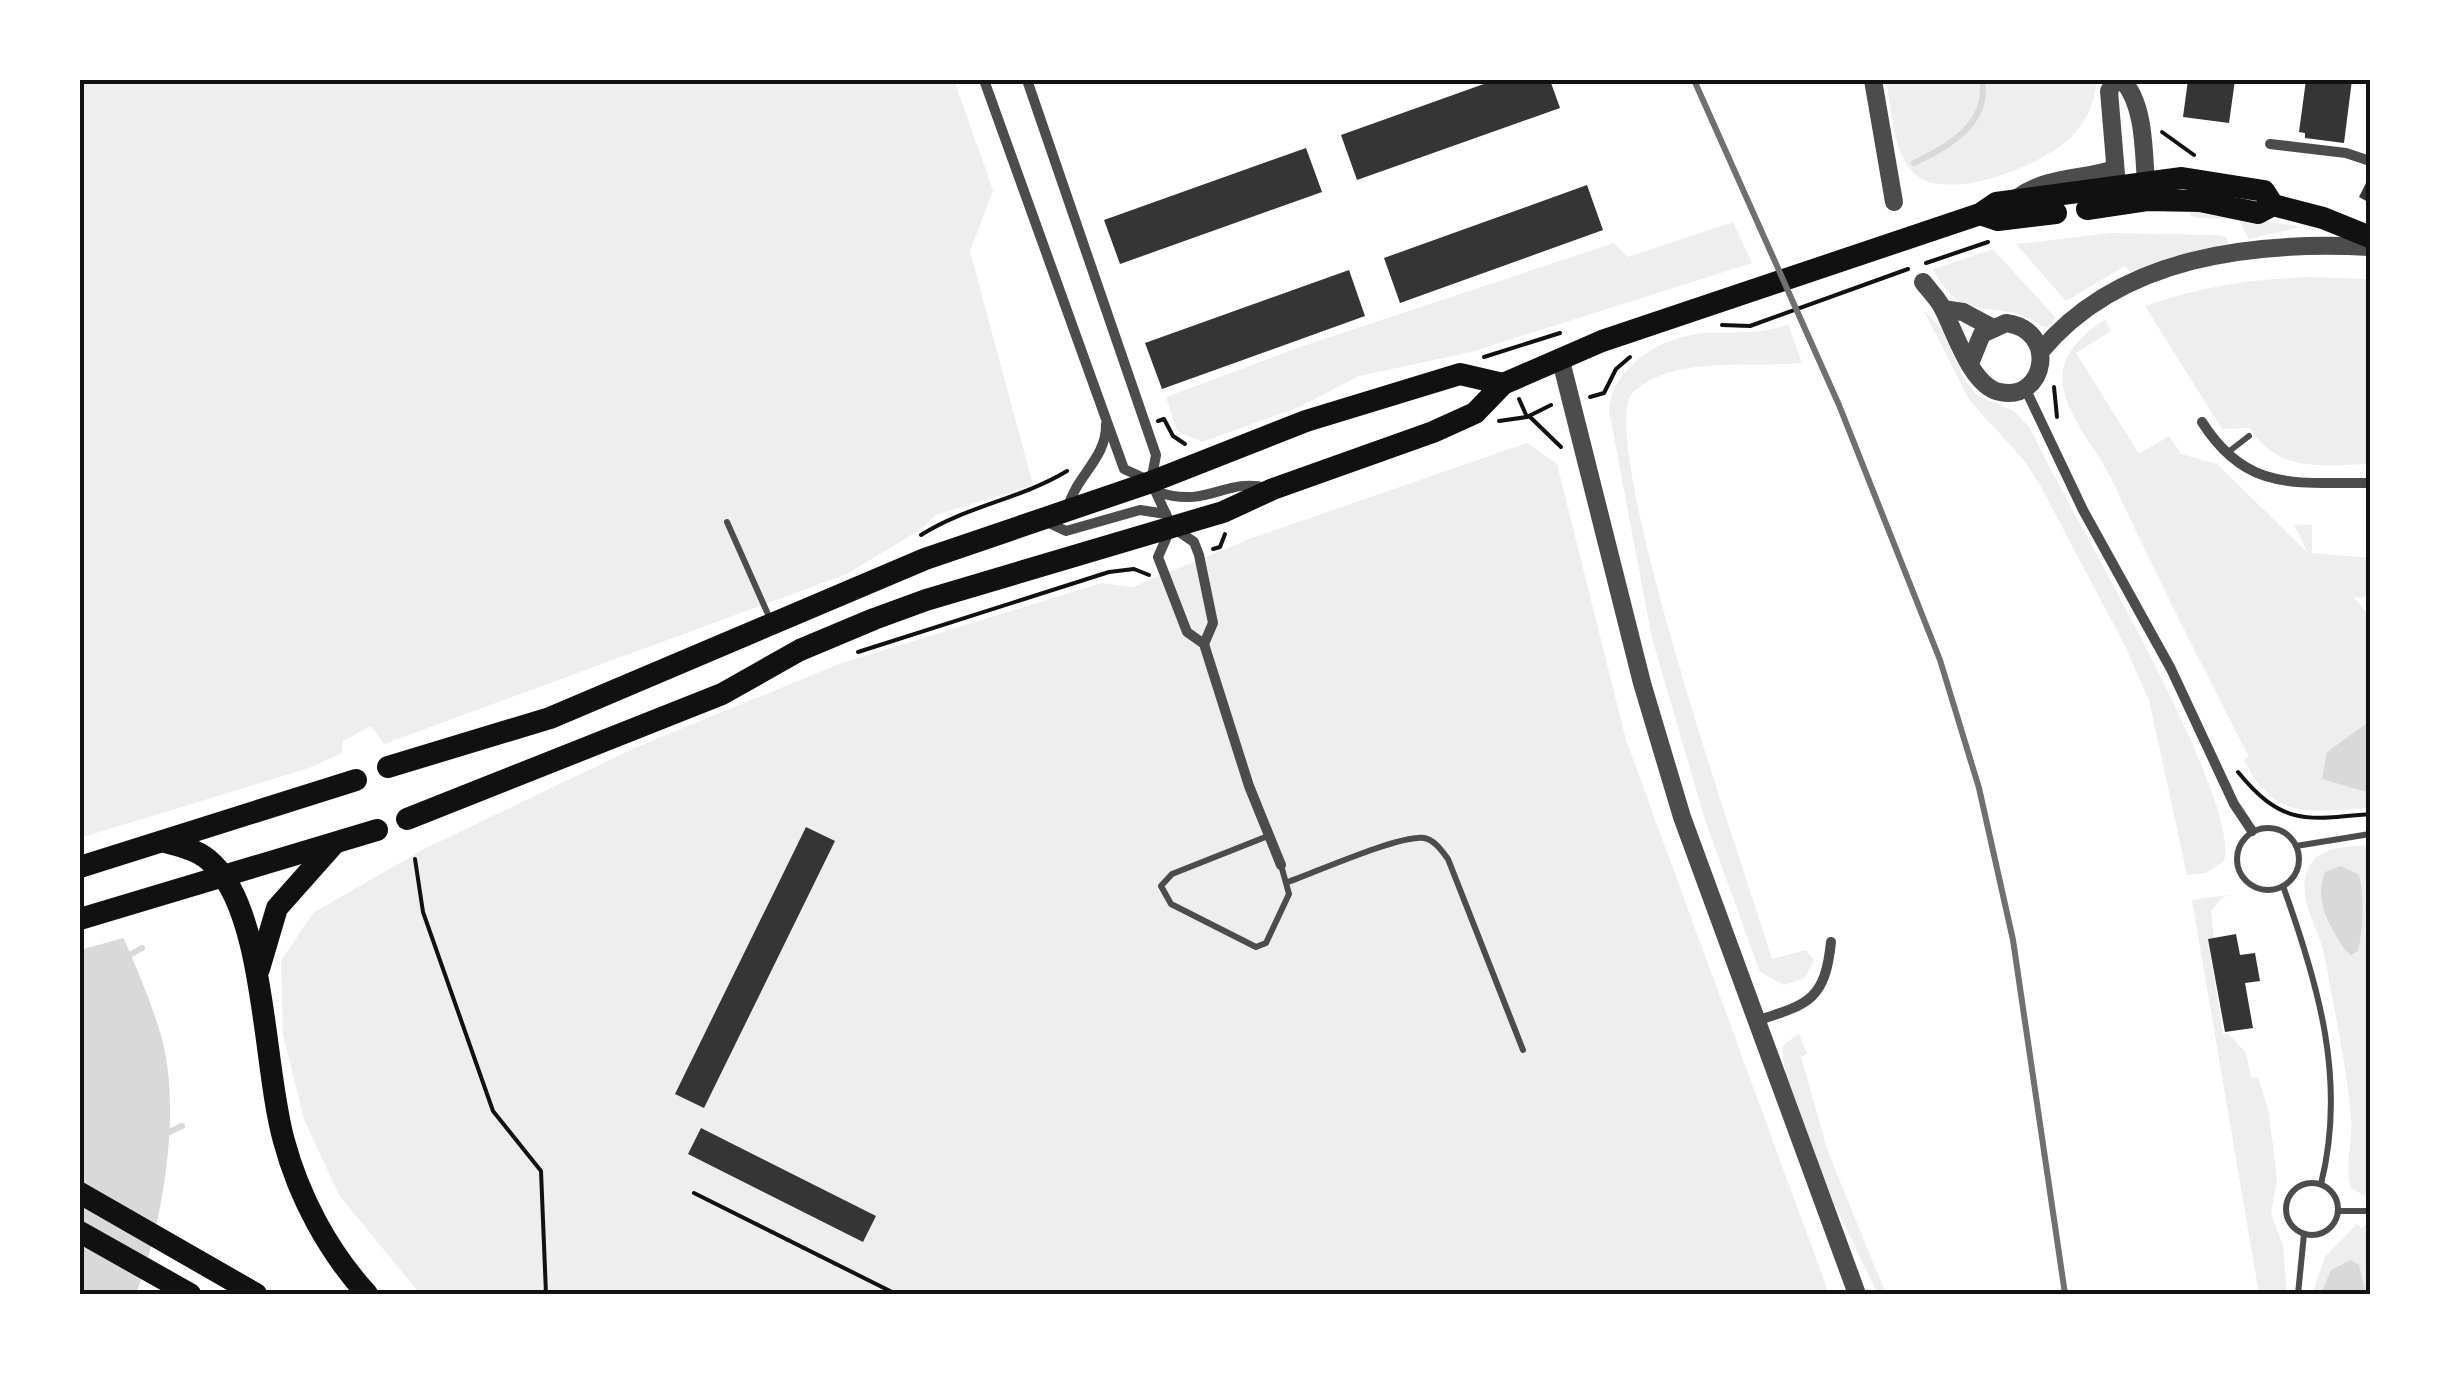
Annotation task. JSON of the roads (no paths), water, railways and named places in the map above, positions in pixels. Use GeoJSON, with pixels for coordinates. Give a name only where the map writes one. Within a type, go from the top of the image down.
{"type":"FeatureCollection","features":[{"type":"Feature","properties":{"kind":"main road"},"geometry":{"type":"LineString","coordinates":[[407,819],[722,694],[800,650],[891,612],[1169,520],[1223,512],[1273,489],[1447,426],[1475,413],[1503,384],[1676,314],[1980,214],[1996,203],[2117,188],[2146,191],[2191,179],[2264,191],[2273,206],[2323,218],[2370,237]]}},
{"type":"Feature","properties":{"kind":"main road"},"geometry":{"type":"LineString","coordinates":[[1980,214],[1998,220],[2117,188]]}},
{"type":"Feature","properties":{"kind":"main road"},"geometry":{"type":"LineString","coordinates":[[388,768],[550,718],[924,559],[1068,508],[1154,487],[1398,390],[1460,374],[1503,384]]}},
{"type":"Feature","properties":{"kind":"main road"},"geometry":{"type":"LineString","coordinates":[[80,866],[356,780]]}},
{"type":"Feature","properties":{"kind":"main road"},"geometry":{"type":"LineString","coordinates":[[80,919],[225,879],[377,830]]}},
{"type":"Feature","properties":{"kind":"main road"},"geometry":{"type":"LineString","coordinates":[[165,842],[192,849],[225,879],[241,908],[257,983],[269,1073],[288,1156],[323,1234],[367,1294]]}},
{"type":"Feature","properties":{"kind":"main road"},"geometry":{"type":"LineString","coordinates":[[257,983],[261,950],[278,908],[333,845]]}},
{"type":"Feature","properties":{"kind":"main road"},"geometry":{"type":"LineString","coordinates":[[80,1193],[256,1294]]}},
{"type":"Feature","properties":{"kind":"main road"},"geometry":{"type":"LineString","coordinates":[[80,1232],[190,1294]]}},
{"type":"Feature","properties":{"kind":"street"},"geometry":{"type":"LineString","coordinates":[[984,80],[1124,468],[1154,487],[1197,500],[1247,483],[1273,489]]}},
{"type":"Feature","properties":{"kind":"street"},"geometry":{"type":"LineString","coordinates":[[1027,80],[1156,455],[1154,487],[1169,520],[1158,556],[1188,632],[1204,644],[1281,866]]}},
{"type":"Feature","properties":{"kind":"street"},"geometry":{"type":"LineString","coordinates":[[1872,80],[1894,202]]}},
{"type":"Feature","properties":{"kind":"street"},"geometry":{"type":"LineString","coordinates":[[2117,188],[2109,91],[2118,80],[2132,90],[2146,191]]}},
{"type":"Feature","properties":{"kind":"street"},"geometry":{"type":"LineString","coordinates":[[2270,144],[2346,153],[2370,161]]}},
{"type":"Feature","properties":{"kind":"street"},"geometry":{"type":"LineString","coordinates":[[1923,282],[1943,309],[1946,324],[1979,380],[2004,393],[2025,388],[2038,373],[2040,352],[2059,329],[2101,297],[2158,272],[2246,250],[2370,247]]}},
{"type":"Feature","properties":{"kind":"street"},"geometry":{"type":"LineString","coordinates":[[1943,309],[1963,312],[1991,327]]}},
{"type":"Feature","properties":{"kind":"street"},"geometry":{"type":"LineString","coordinates":[[1971,361],[1975,343],[1991,327],[2006,324],[2022,327],[2040,352]]}},
{"type":"Feature","properties":{"kind":"street"},"geometry":{"type":"LineString","coordinates":[[1561,360],[1642,683],[1682,816],[1857,1294]]}},
{"type":"Feature","properties":{"kind":"street"},"geometry":{"type":"LineString","coordinates":[[2025,388],[2082,510],[2144,618],[2234,804],[2252,832]]}},
{"type":"Feature","properties":{"kind":"street"},"geometry":{"type":"LineString","coordinates":[[1068,508],[1072,492],[1104,444],[1106,418]]}},
{"type":"Feature","properties":{"kind":"street"},"geometry":{"type":"LineString","coordinates":[[2202,422],[2226,454],[2253,474],[2274,482],[2370,483]]}},
{"type":"Feature","properties":{"kind":"street"},"geometry":{"type":"LineString","coordinates":[[1039,518],[1066,531],[1140,510],[1169,520],[1194,542],[1199,555],[1213,623],[1204,644]]}},
{"type":"Feature","properties":{"kind":"street"},"geometry":{"type":"LineString","coordinates":[[1756,1021],[1814,997],[1828,977],[1831,942]]}},
{"type":"Feature","properties":{"kind":"lane"},"geometry":{"type":"LineString","coordinates":[[2226,454],[2248,436]]}},
{"type":"Feature","properties":{"kind":"lane"},"geometry":{"type":"LineString","coordinates":[[727,522],[773,625]]}},
{"type":"Feature","properties":{"kind":"lane"},"geometry":{"type":"LineString","coordinates":[[2279,829],[2296,846],[2297,869],[2283,886],[2260,889],[2240,872],[2238,848],[2252,832],[2279,829]]}},
{"type":"Feature","properties":{"kind":"lane"},"geometry":{"type":"LineString","coordinates":[[2296,846],[2370,834]]}},
{"type":"Feature","properties":{"kind":"lane"},"geometry":{"type":"LineString","coordinates":[[1269,835],[1172,874],[1161,886],[1163,896],[1170,904],[1256,947],[1266,942],[1289,894],[1281,866]]}},
{"type":"Feature","properties":{"kind":"lane"},"geometry":{"type":"LineString","coordinates":[[1288,882],[1400,842],[1423,838],[1434,842],[1448,858],[1523,1050]]}},
{"type":"Feature","properties":{"kind":"lane"},"geometry":{"type":"LineString","coordinates":[[2283,886],[2314,973],[2334,1096],[2331,1139],[2321,1184]]}},
{"type":"Feature","properties":{"kind":"lane"},"geometry":{"type":"LineString","coordinates":[[2321,1184],[2331,1191],[2338,1211],[2328,1230],[2304,1234],[2287,1218],[2289,1197],[2300,1186],[2321,1184]]}},
{"type":"Feature","properties":{"kind":"lane"},"geometry":{"type":"LineString","coordinates":[[2338,1211],[2370,1211]]}},
{"type":"Feature","properties":{"kind":"lane"},"geometry":{"type":"LineString","coordinates":[[2298,1294],[2304,1234]]}},
{"type":"Feature","properties":{"kind":"waterway"},"geometry":{"type":"LineString","coordinates":[[1914,163],[1964,132],[1980,109],[1982,80]]}},
{"type":"Feature","properties":{"kind":"waterway"},"geometry":{"type":"LineString","coordinates":[[126,957],[142,948]]}},
{"type":"Feature","properties":{"kind":"waterway"},"geometry":{"type":"LineString","coordinates":[[165,1134],[182,1126]]}},
{"type":"Feature","properties":{"kind":"railway"},"geometry":{"type":"LineString","coordinates":[[1694,80],[1839,405],[1940,660],[1979,788],[2013,940],[2065,1294]]}}]}
